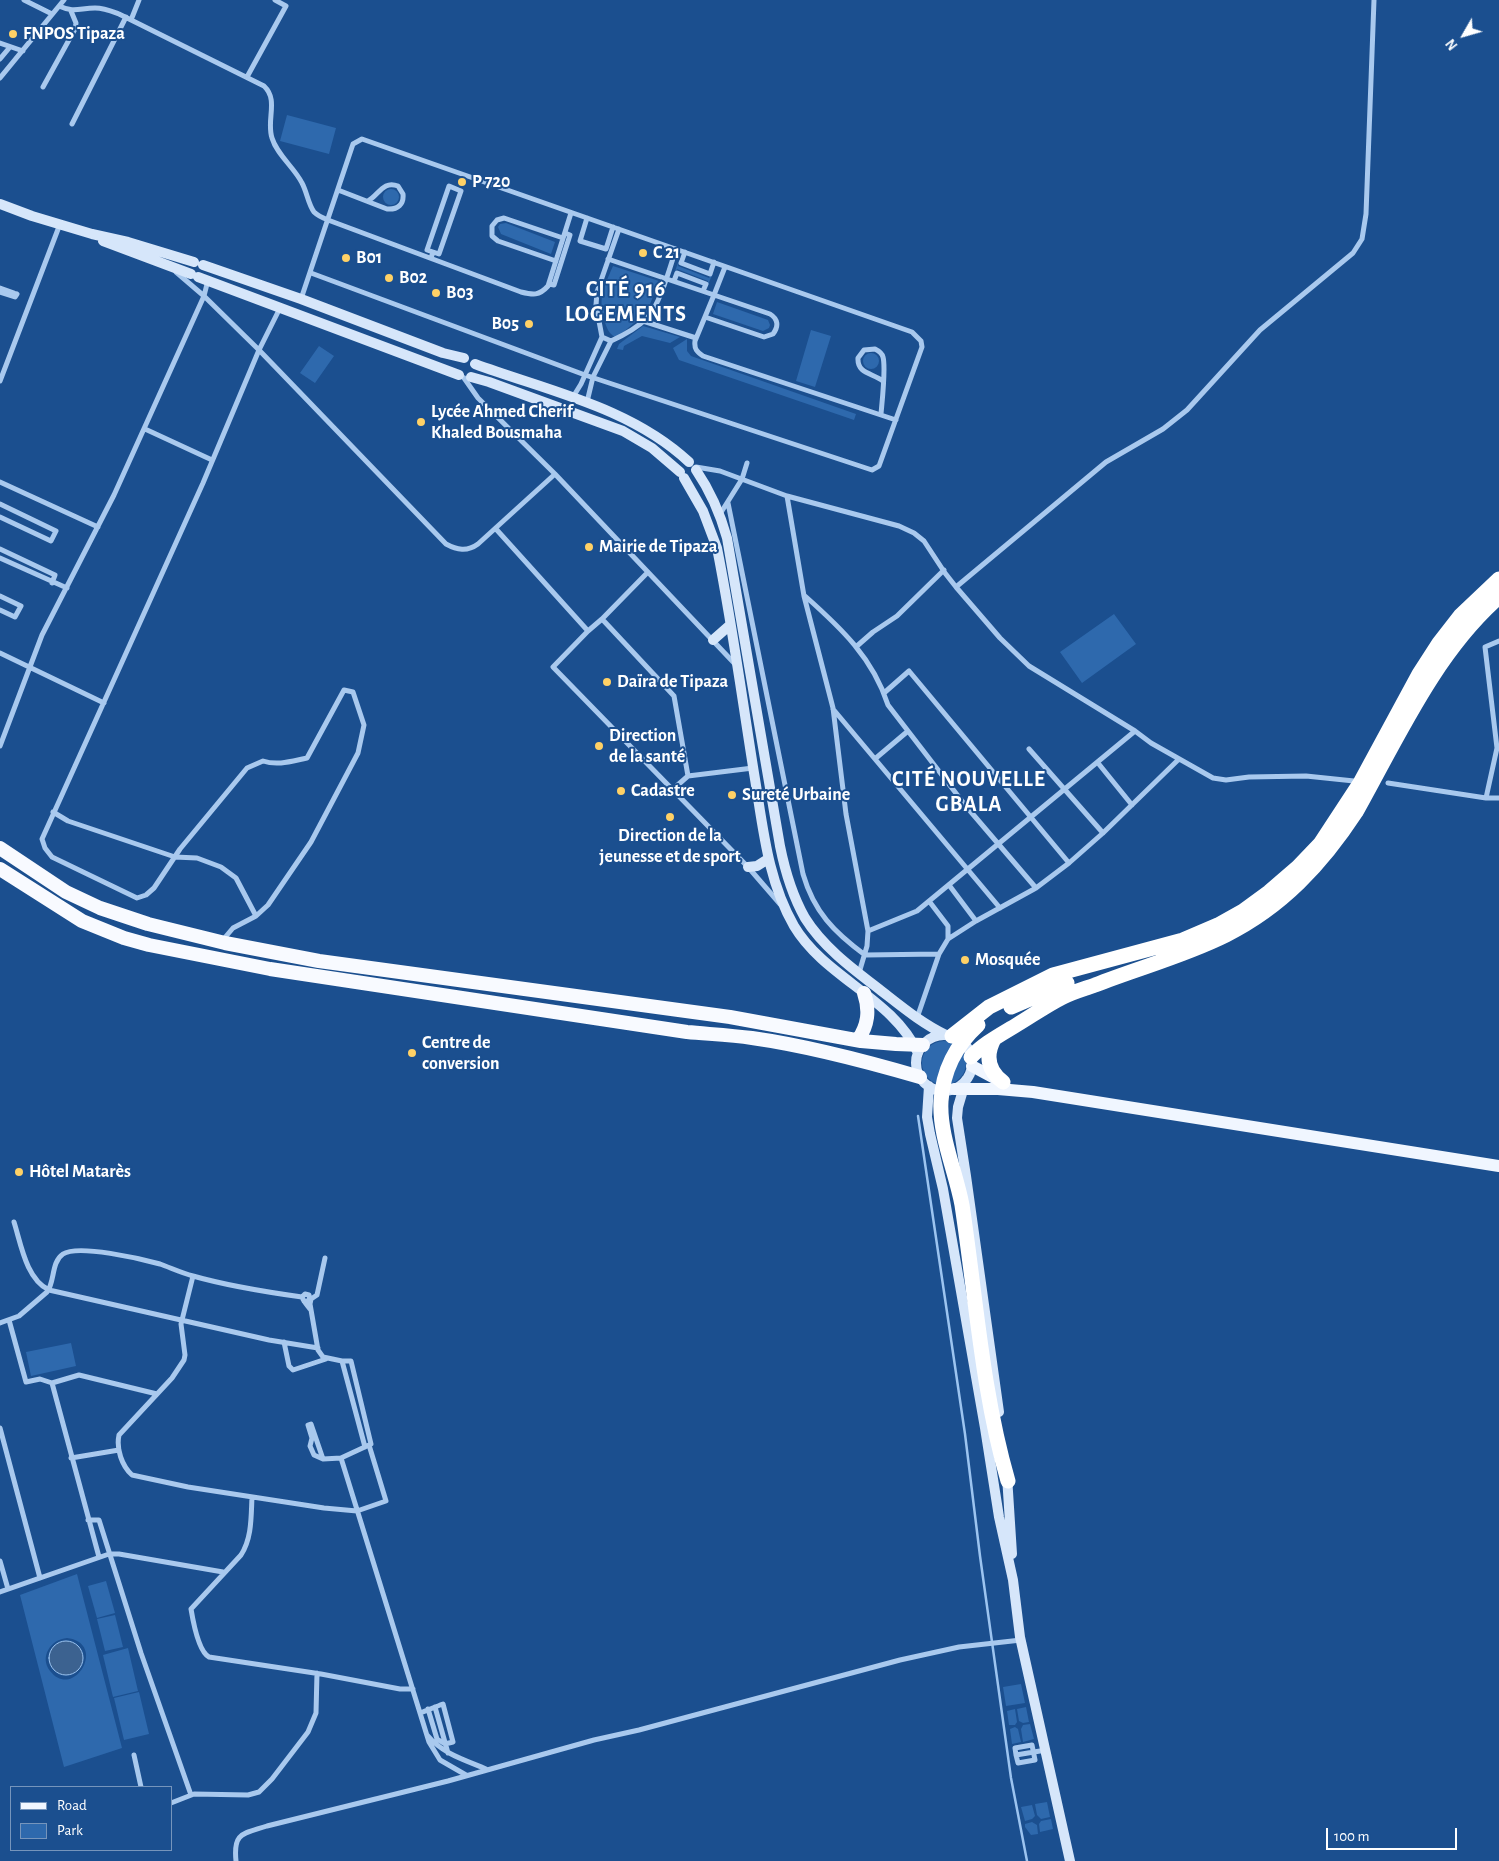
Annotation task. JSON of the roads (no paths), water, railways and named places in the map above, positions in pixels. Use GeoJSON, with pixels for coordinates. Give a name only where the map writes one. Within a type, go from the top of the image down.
{"type":"FeatureCollection","features":[{"type":"Feature","properties":{"kind":"highway"},"geometry":{"type":"LineString","coordinates":[[949,1036],[989,1007],[1053,975],[1183,940],[1218,925],[1243,911],[1270,892],[1320,844],[1360,783],[1419,674],[1439,643],[1460,616],[1499,579]]}},
{"type":"Feature","properties":{"kind":"highway"},"geometry":{"type":"LineString","coordinates":[[972,1061],[978,1050],[1064,997],[1227,935],[1269,907],[1311,872],[1328,852],[1356,812],[1438,668],[1455,643],[1499,597]]}},
{"type":"Feature","properties":{"kind":"highway"},"geometry":{"type":"LineString","coordinates":[[0,848],[66,892],[100,908],[148,924],[221,942],[319,961],[730,1017],[858,1040],[918,1047]]}},
{"type":"Feature","properties":{"kind":"highway"},"geometry":{"type":"LineString","coordinates":[[0,869],[82,921],[124,938],[148,945],[270,969],[687,1032],[751,1038],[812,1049],[869,1063],[924,1082]]}},
{"type":"Feature","properties":{"kind":"highway"},"geometry":{"type":"LineString","coordinates":[[1008,1481],[997,1440],[957,1180],[941,1115],[944,1083],[957,1048],[980,1023],[1122,957]]}},
{"type":"Feature","properties":{"kind":"highway"},"geometry":{"type":"LineString","coordinates":[[1067,983],[1100,975],[1132,971]]}},
{"type":"Feature","properties":{"kind":"highway"},"geometry":{"type":"LineString","coordinates":[[858,1040],[868,1018],[864,993]]}},
{"type":"Feature","properties":{"kind":"highway"},"geometry":{"type":"LineString","coordinates":[[994,1039],[989,1052],[990,1066],[1003,1082]]}},
{"type":"Feature","properties":{"kind":"highway"},"geometry":{"type":"LineString","coordinates":[[981,1344],[985,1428]]}},
{"type":"Feature","properties":{"kind":"main road"},"geometry":{"type":"LineString","coordinates":[[0,204],[92,234],[122,240],[198,263],[301,299],[443,353],[470,359],[475,364],[587,402],[645,429],[694,466],[706,485],[720,514],[727,538],[786,874],[798,905],[814,930],[830,948],[859,973],[917,1018],[962,1042],[972,1061],[1003,1082],[1033,1092]]}},
{"type":"Feature","properties":{"kind":"main road"},"geometry":{"type":"LineString","coordinates":[[92,234],[111,244],[465,377],[498,385],[623,431],[652,448],[682,475],[697,498],[710,527],[720,562],[768,859],[786,911],[796,929],[816,953],[900,1026],[918,1047],[916,1063],[924,1082],[927,1117],[945,1202],[999,1517],[1013,1580]]}},
{"type":"Feature","properties":{"kind":"main road"},"geometry":{"type":"LineString","coordinates":[[198,263],[189,267],[199,277]]}},
{"type":"Feature","properties":{"kind":"main road"},"geometry":{"type":"LineString","coordinates":[[464,358],[457,364],[456,370],[465,377]]}},
{"type":"Feature","properties":{"kind":"main road"},"geometry":{"type":"LineString","coordinates":[[465,377],[475,372],[475,364]]}},
{"type":"Feature","properties":{"kind":"main road"},"geometry":{"type":"LineString","coordinates":[[682,475],[682,464],[694,466]]}},
{"type":"Feature","properties":{"kind":"main road"},"geometry":{"type":"LineString","coordinates":[[682,475],[691,478],[694,476],[694,466]]}},
{"type":"Feature","properties":{"kind":"main road"},"geometry":{"type":"LineString","coordinates":[[713,640],[730,625]]}},
{"type":"Feature","properties":{"kind":"main road"},"geometry":{"type":"LineString","coordinates":[[748,867],[761,864],[768,859]]}},
{"type":"Feature","properties":{"kind":"main road"},"geometry":{"type":"LineString","coordinates":[[918,1047],[933,1037],[949,1036]]}},
{"type":"Feature","properties":{"kind":"main road"},"geometry":{"type":"LineString","coordinates":[[972,1061],[961,1086],[957,1118],[1008,1481],[1013,1580],[1021,1640],[1070,1861]]}},
{"type":"Feature","properties":{"kind":"main road"},"geometry":{"type":"LineString","coordinates":[[924,1082],[944,1091],[961,1086],[1033,1092],[1499,1166]]}},
{"type":"Feature","properties":{"kind":"street"},"geometry":{"type":"LineString","coordinates":[[24,0],[52,14]]}},
{"type":"Feature","properties":{"kind":"street"},"geometry":{"type":"LineString","coordinates":[[0,78],[64,0]]}},
{"type":"Feature","properties":{"kind":"street"},"geometry":{"type":"LineString","coordinates":[[72,124],[139,0]]}},
{"type":"Feature","properties":{"kind":"street"},"geometry":{"type":"LineString","coordinates":[[247,77],[286,6],[275,0]]}},
{"type":"Feature","properties":{"kind":"street"},"geometry":{"type":"LineString","coordinates":[[956,587],[1106,462],[1164,429],[1186,410],[1260,330],[1353,253],[1362,239],[1366,214],[1374,0]]}},
{"type":"Feature","properties":{"kind":"street"},"geometry":{"type":"LineString","coordinates":[[59,6],[71,11],[100,9],[128,18],[264,86],[271,96],[272,140],[303,184],[314,211],[328,220],[432,255],[534,295],[544,291],[549,284],[571,212]]}},
{"type":"Feature","properties":{"kind":"street"},"geometry":{"type":"LineString","coordinates":[[43,87],[75,29],[76,23],[71,11]]}},
{"type":"Feature","properties":{"kind":"street"},"geometry":{"type":"LineString","coordinates":[[0,44],[23,51]]}},
{"type":"Feature","properties":{"kind":"street"},"geometry":{"type":"LineString","coordinates":[[0,59],[10,47]]}},
{"type":"Feature","properties":{"kind":"street"},"geometry":{"type":"LineString","coordinates":[[301,299],[353,144],[362,139],[915,334],[921,341],[922,347],[880,466],[869,470],[585,375],[311,273]]}},
{"type":"Feature","properties":{"kind":"street"},"geometry":{"type":"LineString","coordinates":[[338,190],[368,201],[393,209],[402,203],[403,194],[398,186],[389,184],[368,201]]}},
{"type":"Feature","properties":{"kind":"street"},"geometry":{"type":"LineString","coordinates":[[449,186],[461,191],[439,254],[432,255],[427,250],[449,186]]}},
{"type":"Feature","properties":{"kind":"street"},"geometry":{"type":"LineString","coordinates":[[549,284],[554,285],[570,234],[564,235],[504,218],[497,220],[491,228],[492,236],[498,241],[556,261]]}},
{"type":"Feature","properties":{"kind":"street"},"geometry":{"type":"LineString","coordinates":[[588,218],[580,241],[606,250],[613,227]]}},
{"type":"Feature","properties":{"kind":"street"},"geometry":{"type":"LineString","coordinates":[[0,381],[60,224]]}},
{"type":"Feature","properties":{"kind":"street"},"geometry":{"type":"LineString","coordinates":[[572,398],[585,375],[602,337],[596,301],[619,229]]}},
{"type":"Feature","properties":{"kind":"street"},"geometry":{"type":"LineString","coordinates":[[587,402],[593,377],[611,341],[644,321],[653,310],[676,249]]}},
{"type":"Feature","properties":{"kind":"street"},"geometry":{"type":"LineString","coordinates":[[685,252],[681,263],[710,274],[714,262]]}},
{"type":"Feature","properties":{"kind":"street"},"geometry":{"type":"LineString","coordinates":[[608,259],[674,281],[677,273],[706,284],[703,291],[770,314],[777,322],[776,329],[772,335],[764,337],[705,317]]}},
{"type":"Feature","properties":{"kind":"street"},"geometry":{"type":"LineString","coordinates":[[167,264],[204,296],[259,350],[446,544],[455,549],[470,549],[496,529],[555,474]]}},
{"type":"Feature","properties":{"kind":"street"},"geometry":{"type":"LineString","coordinates":[[725,266],[696,338],[694,348],[697,352],[703,356],[896,420]]}},
{"type":"Feature","properties":{"kind":"street"},"geometry":{"type":"LineString","coordinates":[[0,746],[2,735],[42,635],[98,528],[145,429],[204,296],[199,277]]}},
{"type":"Feature","properties":{"kind":"street"},"geometry":{"type":"LineString","coordinates":[[0,288],[16,294],[15,297],[0,292]]}},
{"type":"Feature","properties":{"kind":"street"},"geometry":{"type":"LineString","coordinates":[[221,942],[234,928],[256,916],[268,905],[311,842],[358,753],[364,725],[353,692],[344,690],[307,758],[272,764],[263,761],[247,768],[175,857],[154,888],[146,894],[137,898],[52,857],[45,848],[42,838],[104,703],[259,350],[280,308]]}},
{"type":"Feature","properties":{"kind":"street"},"geometry":{"type":"LineString","coordinates":[[644,321],[696,338]]}},
{"type":"Feature","properties":{"kind":"street"},"geometry":{"type":"LineString","coordinates":[[602,337],[611,341]]}},
{"type":"Feature","properties":{"kind":"street"},"geometry":{"type":"LineString","coordinates":[[881,414],[882,381],[882,355],[873,348],[864,350],[858,358],[860,367],[863,371],[872,374],[882,381]]}},
{"type":"Feature","properties":{"kind":"street"},"geometry":{"type":"LineString","coordinates":[[465,377],[478,398],[555,474],[737,666]]}},
{"type":"Feature","properties":{"kind":"street"},"geometry":{"type":"LineString","coordinates":[[145,429],[212,460]]}},
{"type":"Feature","properties":{"kind":"street"},"geometry":{"type":"LineString","coordinates":[[720,514],[742,479],[747,463]]}},
{"type":"Feature","properties":{"kind":"street"},"geometry":{"type":"LineString","coordinates":[[694,466],[720,471],[786,496],[899,526],[914,533],[924,541],[956,587],[1000,638],[1029,666],[1152,743],[1213,778],[1306,776],[1354,781]]}},
{"type":"Feature","properties":{"kind":"street"},"geometry":{"type":"LineString","coordinates":[[0,482],[98,528]]}},
{"type":"Feature","properties":{"kind":"street"},"geometry":{"type":"LineString","coordinates":[[786,496],[804,596],[833,708],[846,814],[868,931],[859,973]]}},
{"type":"Feature","properties":{"kind":"street"},"geometry":{"type":"LineString","coordinates":[[728,503],[770,716],[807,887],[819,911],[829,924],[864,954],[939,954]]}},
{"type":"Feature","properties":{"kind":"street"},"geometry":{"type":"LineString","coordinates":[[0,504],[56,531],[52,541],[0,517]]}},
{"type":"Feature","properties":{"kind":"street"},"geometry":{"type":"LineString","coordinates":[[496,529],[588,631]]}},
{"type":"Feature","properties":{"kind":"street"},"geometry":{"type":"LineString","coordinates":[[0,550],[55,575],[52,582]]}},
{"type":"Feature","properties":{"kind":"street"},"geometry":{"type":"LineString","coordinates":[[0,558],[67,588]]}},
{"type":"Feature","properties":{"kind":"street"},"geometry":{"type":"LineString","coordinates":[[857,646],[873,632],[897,616],[944,570]]}},
{"type":"Feature","properties":{"kind":"street"},"geometry":{"type":"LineString","coordinates":[[648,572],[553,667],[748,867],[786,911]]}},
{"type":"Feature","properties":{"kind":"street"},"geometry":{"type":"LineString","coordinates":[[0,596],[21,606],[16,617],[0,610]]}},
{"type":"Feature","properties":{"kind":"street"},"geometry":{"type":"LineString","coordinates":[[804,596],[839,626],[857,646],[884,693],[888,705],[965,805],[1036,888]]}},
{"type":"Feature","properties":{"kind":"street"},"geometry":{"type":"LineString","coordinates":[[602,619],[674,696],[688,776]]}},
{"type":"Feature","properties":{"kind":"street"},"geometry":{"type":"LineString","coordinates":[[1486,798],[1497,748],[1485,647],[1499,641]]}},
{"type":"Feature","properties":{"kind":"street"},"geometry":{"type":"LineString","coordinates":[[0,653],[104,703]]}},
{"type":"Feature","properties":{"kind":"street"},"geometry":{"type":"LineString","coordinates":[[884,693],[909,671],[1069,863]]}},
{"type":"Feature","properties":{"kind":"street"},"geometry":{"type":"LineString","coordinates":[[833,708],[876,758],[966,870],[1000,908]]}},
{"type":"Feature","properties":{"kind":"street"},"geometry":{"type":"LineString","coordinates":[[876,758],[908,731]]}},
{"type":"Feature","properties":{"kind":"street"},"geometry":{"type":"LineString","coordinates":[[868,931],[917,911],[1135,731]]}},
{"type":"Feature","properties":{"kind":"street"},"geometry":{"type":"LineString","coordinates":[[1029,749],[1103,833]]}},
{"type":"Feature","properties":{"kind":"street"},"geometry":{"type":"LineString","coordinates":[[917,1018],[939,954],[948,939],[976,921],[1036,888],[1069,863],[1103,833],[1179,759]]}},
{"type":"Feature","properties":{"kind":"street"},"geometry":{"type":"LineString","coordinates":[[1098,763],[1132,805]]}},
{"type":"Feature","properties":{"kind":"street"},"geometry":{"type":"LineString","coordinates":[[672,790],[688,776],[753,768]]}},
{"type":"Feature","properties":{"kind":"street"},"geometry":{"type":"LineString","coordinates":[[1388,783],[1486,798],[1499,798]]}},
{"type":"Feature","properties":{"kind":"street"},"geometry":{"type":"LineString","coordinates":[[53,812],[68,821],[175,857],[197,858],[221,866],[236,878],[256,916]]}},
{"type":"Feature","properties":{"kind":"street"},"geometry":{"type":"LineString","coordinates":[[949,884],[976,921]]}},
{"type":"Feature","properties":{"kind":"street"},"geometry":{"type":"LineString","coordinates":[[929,901],[948,926],[948,939]]}},
{"type":"Feature","properties":{"kind":"street"},"geometry":{"type":"LineString","coordinates":[[14,1222],[33,1276],[43,1287],[49,1290],[182,1321],[318,1348]]}},
{"type":"Feature","properties":{"kind":"street"},"geometry":{"type":"LineString","coordinates":[[0,1323],[23,1313],[49,1290],[60,1256],[68,1251],[77,1250],[118,1254],[159,1264],[193,1276],[303,1299],[310,1310]]}},
{"type":"Feature","properties":{"kind":"street"},"geometry":{"type":"LineString","coordinates":[[311,1299],[317,1296],[325,1258]]}},
{"type":"Feature","properties":{"kind":"street"},"geometry":{"type":"LineString","coordinates":[[193,1276],[181,1324],[184,1360],[172,1378],[123,1430],[118,1439],[119,1450],[128,1471],[138,1477],[252,1497],[358,1511],[386,1501],[367,1446],[342,1361]]}},
{"type":"Feature","properties":{"kind":"street"},"geometry":{"type":"LineString","coordinates":[[303,1299],[308,1294],[311,1299],[310,1310],[319,1354],[326,1359]]}},
{"type":"Feature","properties":{"kind":"street"},"geometry":{"type":"LineString","coordinates":[[9,1320],[26,1382],[40,1379],[52,1383],[79,1375],[157,1394]]}},
{"type":"Feature","properties":{"kind":"street"},"geometry":{"type":"LineString","coordinates":[[284,1342],[289,1366],[294,1370],[326,1359],[351,1361],[371,1444],[341,1458],[323,1459],[311,1450],[312,1438],[308,1425],[311,1424],[323,1459]]}},
{"type":"Feature","properties":{"kind":"street"},"geometry":{"type":"LineString","coordinates":[[52,1383],[99,1557]]}},
{"type":"Feature","properties":{"kind":"street"},"geometry":{"type":"LineString","coordinates":[[0,1428],[40,1578]]}},
{"type":"Feature","properties":{"kind":"street"},"geometry":{"type":"LineString","coordinates":[[71,1458],[119,1450]]}},
{"type":"Feature","properties":{"kind":"street"},"geometry":{"type":"LineString","coordinates":[[341,1458],[428,1742],[440,1760],[466,1775]]}},
{"type":"Feature","properties":{"kind":"street"},"geometry":{"type":"LineString","coordinates":[[252,1497],[250,1534],[247,1545],[191,1609],[200,1647],[206,1656],[317,1673],[400,1689],[412,1689]]}},
{"type":"Feature","properties":{"kind":"street"},"geometry":{"type":"LineString","coordinates":[[88,1520],[99,1520],[138,1644],[191,1795]]}},
{"type":"Feature","properties":{"kind":"street"},"geometry":{"type":"LineString","coordinates":[[0,1592],[109,1554],[119,1554],[223,1572]]}},
{"type":"Feature","properties":{"kind":"street"},"geometry":{"type":"LineString","coordinates":[[0,1561],[8,1589]]}},
{"type":"Feature","properties":{"kind":"street"},"geometry":{"type":"LineString","coordinates":[[236,1861],[235,1844],[241,1834],[313,1813],[466,1775],[900,1660],[959,1647],[1021,1640]]}},
{"type":"Feature","properties":{"kind":"street"},"geometry":{"type":"LineString","coordinates":[[172,1803],[191,1795],[248,1795],[259,1792],[272,1779],[308,1732],[316,1712],[317,1673]]}},
{"type":"Feature","properties":{"kind":"street"},"geometry":{"type":"LineString","coordinates":[[420,1713],[428,1709],[443,1704],[453,1742],[447,1744],[437,1738],[428,1709]]}},
{"type":"Feature","properties":{"kind":"street"},"geometry":{"type":"LineString","coordinates":[[435,1707],[448,1753]]}},
{"type":"Feature","properties":{"kind":"street"},"geometry":{"type":"LineString","coordinates":[[426,1733],[434,1743],[448,1753],[486,1769]]}},
{"type":"Feature","properties":{"kind":"street"},"geometry":{"type":"LineString","coordinates":[[1032,1746],[1033,1752],[1035,1760],[1018,1763],[1015,1748],[1032,1746]]}},
{"type":"Feature","properties":{"kind":"street"},"geometry":{"type":"LineString","coordinates":[[1033,1752],[1046,1750]]}},
{"type":"Feature","properties":{"kind":"street"},"geometry":{"type":"LineString","coordinates":[[134,1755],[141,1786]]}},
{"type":"Feature","properties":{"kind":"waterway"},"geometry":{"type":"LineString","coordinates":[[918,1116],[965,1434],[1011,1778],[1027,1861]]}},
{"type":"Feature","properties":{"kind":"place","name":"FNPOS Tipaza"},"geometry":{"type":"Point","coordinates":[13,34]}},
{"type":"Feature","properties":{"kind":"place","name":"P 720"},"geometry":{"type":"Point","coordinates":[462,182]}},
{"type":"Feature","properties":{"kind":"place","name":"C 21"},"geometry":{"type":"Point","coordinates":[643,253]}},
{"type":"Feature","properties":{"kind":"place","name":"B01"},"geometry":{"type":"Point","coordinates":[346,258]}},
{"type":"Feature","properties":{"kind":"place","name":"B02"},"geometry":{"type":"Point","coordinates":[389,278]}},
{"type":"Feature","properties":{"kind":"place","name":"B03"},"geometry":{"type":"Point","coordinates":[436,293]}},
{"type":"Feature","properties":{"kind":"place","name":"B05"},"geometry":{"type":"Point","coordinates":[529,324]}},
{"type":"Feature","properties":{"kind":"place","name":"Lycée Ahmed Cherif Khaled Bousmaha"},"geometry":{"type":"Point","coordinates":[421,422]}},
{"type":"Feature","properties":{"kind":"place","name":"Mairie de Tipaza"},"geometry":{"type":"Point","coordinates":[589,547]}},
{"type":"Feature","properties":{"kind":"place","name":"Daïra de Tipaza"},"geometry":{"type":"Point","coordinates":[607,682]}},
{"type":"Feature","properties":{"kind":"place","name":"Direction de la santé"},"geometry":{"type":"Point","coordinates":[599,746]}},
{"type":"Feature","properties":{"kind":"place","name":"Cadastre"},"geometry":{"type":"Point","coordinates":[621,791]}},
{"type":"Feature","properties":{"kind":"place","name":"Sureté Urbaine"},"geometry":{"type":"Point","coordinates":[732,795]}},
{"type":"Feature","properties":{"kind":"place","name":"Direction de la jeunesse et de sport"},"geometry":{"type":"Point","coordinates":[670,817]}},
{"type":"Feature","properties":{"kind":"place","name":"Mosquée"},"geometry":{"type":"Point","coordinates":[965,960]}},
{"type":"Feature","properties":{"kind":"place","name":"Centre de conversion"},"geometry":{"type":"Point","coordinates":[412,1053]}},
{"type":"Feature","properties":{"kind":"place","name":"Hôtel Matarès"},"geometry":{"type":"Point","coordinates":[19,1172]}},
{"type":"Feature","properties":{"kind":"district","name":"CITÉ 916 LOGEMENTS"},"geometry":{"type":"Point","coordinates":[626,302]}},
{"type":"Feature","properties":{"kind":"district","name":"CITÉ NOUVELLE GBALA"},"geometry":{"type":"Point","coordinates":[969,792]}}]}
